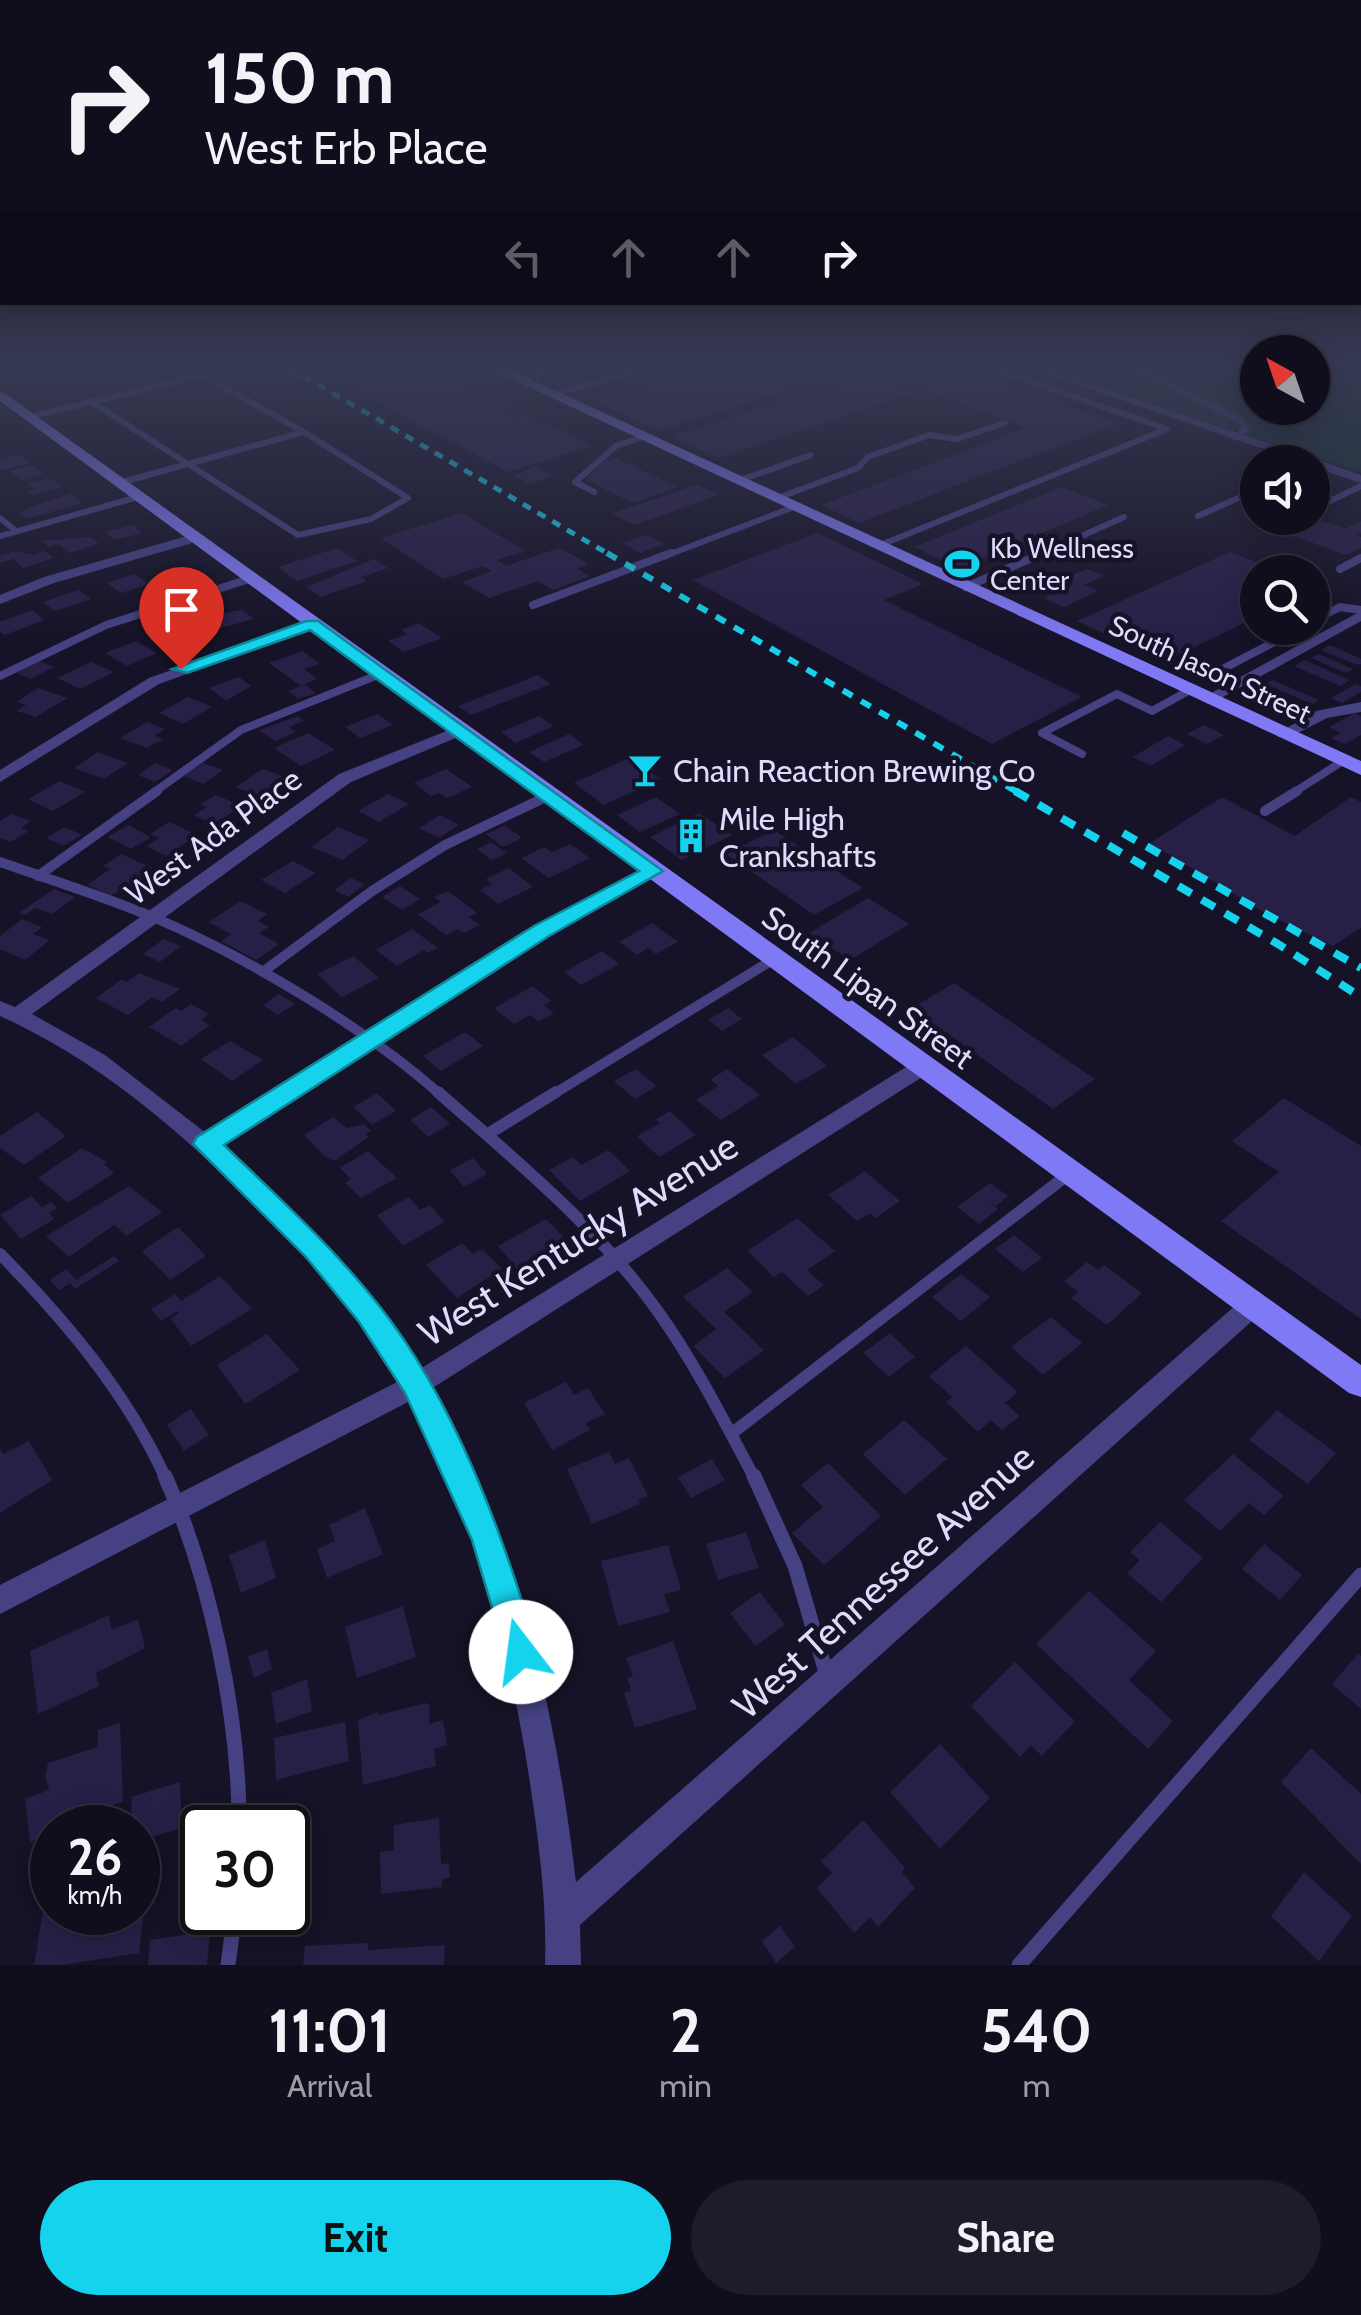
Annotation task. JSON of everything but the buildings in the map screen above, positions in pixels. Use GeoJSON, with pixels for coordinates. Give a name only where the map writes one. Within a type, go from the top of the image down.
{"type":"FeatureCollection","features":[{"type":"Feature","properties":{"kind":"street","name":"South Lipan Street"},"geometry":{"type":"LineString","coordinates":[[81,459],[1361,1383]]}},
{"type":"Feature","properties":{"kind":"street","name":"South Jason Street"},"geometry":{"type":"LineString","coordinates":[[689,459],[1361,769]]}},
{"type":"Feature","properties":{"kind":"street"},"geometry":{"type":"LineString","coordinates":[[1330,469],[1361,482]]}},
{"type":"Feature","properties":{"kind":"street"},"geometry":{"type":"LineString","coordinates":[[0,600],[50,580],[194,538]]}},
{"type":"Feature","properties":{"kind":"street"},"geometry":{"type":"LineString","coordinates":[[1208,699],[1361,612]]}},
{"type":"Feature","properties":{"kind":"street"},"geometry":{"type":"LineString","coordinates":[[0,778],[154,681],[312,624]]}},
{"type":"Feature","properties":{"kind":"street"},"geometry":{"type":"LineString","coordinates":[[1284,734],[1322,714],[1361,707]]}},
{"type":"Feature","properties":{"kind":"street","name":"West Ada Place"},"geometry":{"type":"LineString","coordinates":[[8,1012],[153,917],[345,778],[459,731]]}},
{"type":"Feature","properties":{"kind":"street"},"geometry":{"type":"LineString","coordinates":[[206,1144],[541,931],[653,871]]}},
{"type":"Feature","properties":{"kind":"street"},"geometry":{"type":"LineString","coordinates":[[8,1012],[104,1066],[206,1144],[315,1250],[369,1314],[416,1386],[488,1539],[528,1680],[565,1915],[563,1965]]}},
{"type":"Feature","properties":{"kind":"street","name":"West Kentucky Avenue"},"geometry":{"type":"LineString","coordinates":[[0,1600],[416,1386],[922,1066]]}},
{"type":"Feature","properties":{"kind":"street","name":"West Tennessee Avenue"},"geometry":{"type":"LineString","coordinates":[[565,1915],[830,1684],[1253,1304]]}},
{"type":"Feature","properties":{"kind":"lane"},"geometry":{"type":"LineString","coordinates":[[183,459],[298,535],[319,533],[396,510],[408,498],[346,459]]}},
{"type":"Feature","properties":{"kind":"lane"},"geometry":{"type":"LineString","coordinates":[[0,536],[211,459]]}},
{"type":"Feature","properties":{"kind":"lane"},"geometry":{"type":"LineString","coordinates":[[594,492],[575,482],[602,459]]}},
{"type":"Feature","properties":{"kind":"lane"},"geometry":{"type":"LineString","coordinates":[[738,481],[801,459]]}},
{"type":"Feature","properties":{"kind":"lane"},"geometry":{"type":"LineString","coordinates":[[775,498],[858,468],[866,459]]}},
{"type":"Feature","properties":{"kind":"lane"},"geometry":{"type":"LineString","coordinates":[[878,546],[1092,459]]}},
{"type":"Feature","properties":{"kind":"lane"},"geometry":{"type":"LineString","coordinates":[[1330,500],[1361,482]]}},
{"type":"Feature","properties":{"kind":"lane"},"geometry":{"type":"LineString","coordinates":[[1198,516],[1240,497]]}},
{"type":"Feature","properties":{"kind":"lane"},"geometry":{"type":"LineString","coordinates":[[532,606],[794,507]]}},
{"type":"Feature","properties":{"kind":"lane"},"geometry":{"type":"LineString","coordinates":[[966,586],[1124,517]]}},
{"type":"Feature","properties":{"kind":"lane"},"geometry":{"type":"LineString","coordinates":[[0,518],[16,531]]}},
{"type":"Feature","properties":{"kind":"lane"},"geometry":{"type":"LineString","coordinates":[[1340,569],[1361,558]]}},
{"type":"Feature","properties":{"kind":"lane"},"geometry":{"type":"LineString","coordinates":[[0,676],[106,625],[249,579]]}},
{"type":"Feature","properties":{"kind":"lane"},"geometry":{"type":"LineString","coordinates":[[1330,612],[1340,607],[1361,612]]}},
{"type":"Feature","properties":{"kind":"lane"},"geometry":{"type":"LineString","coordinates":[[1211,674],[1268,645]]}},
{"type":"Feature","properties":{"kind":"lane"},"geometry":{"type":"LineString","coordinates":[[38,876],[241,730],[380,674]]}},
{"type":"Feature","properties":{"kind":"lane"},"geometry":{"type":"LineString","coordinates":[[1082,754],[1042,733],[1118,694],[1152,711],[1190,690]]}},
{"type":"Feature","properties":{"kind":"lane"},"geometry":{"type":"LineString","coordinates":[[1265,811],[1343,761]]}},
{"type":"Feature","properties":{"kind":"lane"},"geometry":{"type":"LineString","coordinates":[[264,971],[372,891],[446,845],[548,796]]}},
{"type":"Feature","properties":{"kind":"lane"},"geometry":{"type":"LineString","coordinates":[[0,862],[153,917],[264,971],[416,1073],[488,1134],[616,1259],[659,1313],[756,1478],[795,1566],[830,1684]]}},
{"type":"Feature","properties":{"kind":"lane"},"geometry":{"type":"LineString","coordinates":[[488,1134],[774,958]]}},
{"type":"Feature","properties":{"kind":"lane"},"geometry":{"type":"LineString","coordinates":[[731,1434],[1070,1173]]}},
{"type":"Feature","properties":{"kind":"lane"},"geometry":{"type":"LineString","coordinates":[[0,1254],[33,1287],[97,1366],[133,1419],[179,1507],[229,1706],[237,1805]]}},
{"type":"Feature","properties":{"kind":"lane"},"geometry":{"type":"LineString","coordinates":[[1020,1965],[1361,1575]]}},
{"type":"Feature","properties":{"kind":"lane"},"geometry":{"type":"LineString","coordinates":[[228,1965],[232,1935]]}},
{"type":"Feature","properties":{"kind":"green space"},"geometry":{"type":"Polygon","coordinates":[[[1330,459],[1361,459],[1361,473],[1330,463],[1330,459]]]}},
{"type":"Feature","properties":{"kind":"railway"},"geometry":{"type":"LineString","coordinates":[[445,459],[612,556]]}},
{"type":"Feature","properties":{"kind":"railway"},"geometry":{"type":"LineString","coordinates":[[607,553],[1019,793]]}},
{"type":"Feature","properties":{"kind":"railway"},"geometry":{"type":"LineString","coordinates":[[1015,791],[1278,944],[1361,997]]}},
{"type":"Feature","properties":{"kind":"railway"},"geometry":{"type":"LineString","coordinates":[[1123,833],[1361,968]]}},
{"type":"Feature","properties":{"kind":"place","name":"Kb Wellness Center"},"geometry":{"type":"Point","coordinates":[962,564]}},
{"type":"Feature","properties":{"kind":"place","name":"Chain Reaction Brewing Co"},"geometry":{"type":"Point","coordinates":[645,770]}},
{"type":"Feature","properties":{"kind":"place","name":"Mile High Crankshafts"},"geometry":{"type":"Point","coordinates":[691,836]}},
{"type":"Feature","properties":{"kind":"route"},"geometry":{"type":"LineString","coordinates":[[181,669],[312,624],[653,871],[541,931],[206,1144],[315,1250],[369,1314],[416,1386],[488,1539],[521,1652]]}}]}
